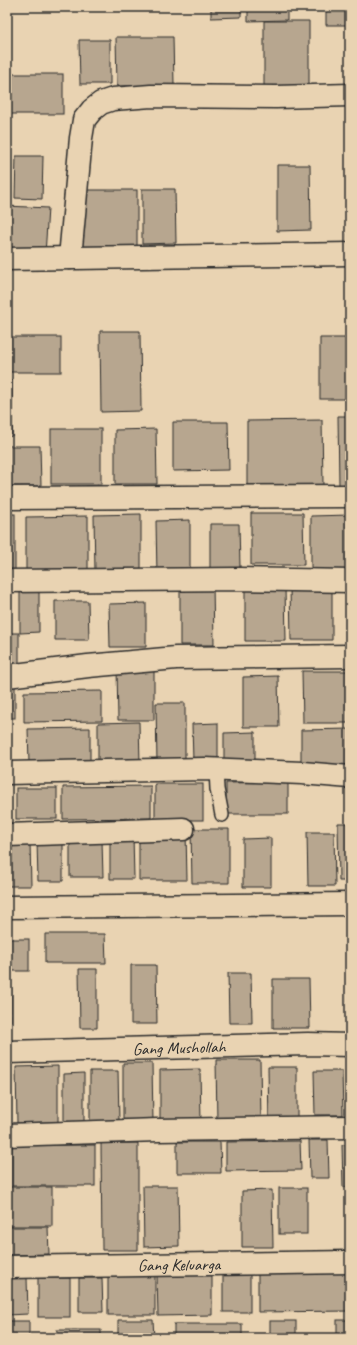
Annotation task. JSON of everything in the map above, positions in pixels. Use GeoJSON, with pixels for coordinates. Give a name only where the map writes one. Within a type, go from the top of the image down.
{"type":"FeatureCollection","features":[{"type":"Feature","properties":{"kind":"street"},"geometry":{"type":"LineString","coordinates":[[70,258],[84,120],[92,110],[101,103],[113,99],[151,96],[276,97],[350,95]]}},
{"type":"Feature","properties":{"kind":"street"},"geometry":{"type":"LineString","coordinates":[[7,259],[350,254]]}},
{"type":"Feature","properties":{"kind":"street"},"geometry":{"type":"LineString","coordinates":[[7,498],[350,496]]}},
{"type":"Feature","properties":{"kind":"street"},"geometry":{"type":"LineString","coordinates":[[7,581],[240,579],[350,581]]}},
{"type":"Feature","properties":{"kind":"street"},"geometry":{"type":"LineString","coordinates":[[7,676],[176,658],[350,656]]}},
{"type":"Feature","properties":{"kind":"street"},"geometry":{"type":"LineString","coordinates":[[7,773],[216,770],[302,773],[350,777]]}},
{"type":"Feature","properties":{"kind":"street"},"geometry":{"type":"LineString","coordinates":[[7,835],[183,829]]}},
{"type":"Feature","properties":{"kind":"street"},"geometry":{"type":"LineString","coordinates":[[7,907],[350,904]]}},
{"type":"Feature","properties":{"kind":"street","name":"Gang Mushollah"},"geometry":{"type":"LineString","coordinates":[[7,1052],[308,1044],[350,1045]]}},
{"type":"Feature","properties":{"kind":"street"},"geometry":{"type":"LineString","coordinates":[[7,1135],[165,1130],[350,1128]]}},
{"type":"Feature","properties":{"kind":"street","name":"Gang Keluarga"},"geometry":{"type":"LineString","coordinates":[[7,1267],[350,1262]]}},
{"type":"Feature","properties":{"kind":"lane"},"geometry":{"type":"LineString","coordinates":[[216,770],[217,789],[222,815]]}},
{"type":"Feature","properties":{"kind":"building"},"geometry":{"type":"Polygon","coordinates":[[[211,7],[241,7],[241,17],[211,18],[211,7]]]}},
{"type":"Feature","properties":{"kind":"building"},"geometry":{"type":"Polygon","coordinates":[[[248,7],[287,7],[287,20],[248,21],[248,7]]]}},
{"type":"Feature","properties":{"kind":"building"},"geometry":{"type":"Polygon","coordinates":[[[295,7],[321,7],[321,11],[295,11],[295,7]]]}},
{"type":"Feature","properties":{"kind":"building"},"geometry":{"type":"Polygon","coordinates":[[[326,7],[350,7],[350,25],[326,25],[326,7]]]}},
{"type":"Feature","properties":{"kind":"building"},"geometry":{"type":"Polygon","coordinates":[[[264,21],[309,21],[309,85],[264,86],[264,21]]]}},
{"type":"Feature","properties":{"kind":"building"},"geometry":{"type":"Polygon","coordinates":[[[116,37],[173,37],[174,85],[117,86],[116,37]]]}},
{"type":"Feature","properties":{"kind":"building"},"geometry":{"type":"Polygon","coordinates":[[[79,40],[110,40],[110,84],[80,84],[79,40]]]}},
{"type":"Feature","properties":{"kind":"building"},"geometry":{"type":"Polygon","coordinates":[[[7,74],[63,74],[63,114],[7,114],[7,74]]]}},
{"type":"Feature","properties":{"kind":"building"},"geometry":{"type":"Polygon","coordinates":[[[16,156],[43,156],[42,199],[15,198],[16,156]]]}},
{"type":"Feature","properties":{"kind":"building"},"geometry":{"type":"Polygon","coordinates":[[[277,165],[310,165],[311,230],[277,231],[277,165]]]}},
{"type":"Feature","properties":{"kind":"building"},"geometry":{"type":"Polygon","coordinates":[[[347,187],[350,187],[350,248],[348,248],[347,187]]]}},
{"type":"Feature","properties":{"kind":"building"},"geometry":{"type":"Polygon","coordinates":[[[142,189],[175,189],[176,243],[142,244],[142,189]]]}},
{"type":"Feature","properties":{"kind":"building"},"geometry":{"type":"Polygon","coordinates":[[[79,190],[137,190],[137,250],[79,250],[79,190]]]}},
{"type":"Feature","properties":{"kind":"building"},"geometry":{"type":"Polygon","coordinates":[[[7,206],[48,208],[45,255],[7,253],[7,206]]]}},
{"type":"Feature","properties":{"kind":"building"},"geometry":{"type":"Polygon","coordinates":[[[100,331],[140,331],[141,411],[101,412],[100,331]]]}},
{"type":"Feature","properties":{"kind":"building"},"geometry":{"type":"Polygon","coordinates":[[[7,337],[61,337],[61,372],[7,372],[7,337]]]}},
{"type":"Feature","properties":{"kind":"building"},"geometry":{"type":"Polygon","coordinates":[[[320,338],[350,338],[350,399],[320,399],[320,338]]]}},
{"type":"Feature","properties":{"kind":"building"},"geometry":{"type":"Polygon","coordinates":[[[7,380],[12,380],[12,436],[7,437],[7,380]]]}},
{"type":"Feature","properties":{"kind":"building"},"geometry":{"type":"Polygon","coordinates":[[[338,416],[350,416],[350,485],[339,485],[338,416]]]}},
{"type":"Feature","properties":{"kind":"building"},"geometry":{"type":"Polygon","coordinates":[[[322,420],[323,485],[247,485],[247,421],[322,420]]]}},
{"type":"Feature","properties":{"kind":"building"},"geometry":{"type":"Polygon","coordinates":[[[173,422],[228,422],[229,470],[173,471],[173,422]]]}},
{"type":"Feature","properties":{"kind":"building"},"geometry":{"type":"Polygon","coordinates":[[[51,429],[101,429],[101,484],[51,484],[51,429]]]}},
{"type":"Feature","properties":{"kind":"building"},"geometry":{"type":"Polygon","coordinates":[[[156,429],[157,484],[115,484],[115,430],[156,429]]]}},
{"type":"Feature","properties":{"kind":"building"},"geometry":{"type":"Polygon","coordinates":[[[7,446],[40,446],[41,486],[7,486],[7,446]]]}},
{"type":"Feature","properties":{"kind":"building"},"geometry":{"type":"Polygon","coordinates":[[[251,513],[303,513],[304,565],[251,565],[251,513]]]}},
{"type":"Feature","properties":{"kind":"building"},"geometry":{"type":"Polygon","coordinates":[[[7,514],[15,514],[15,576],[7,576],[7,514]]]}},
{"type":"Feature","properties":{"kind":"building"},"geometry":{"type":"Polygon","coordinates":[[[141,514],[141,571],[95,572],[94,515],[141,514]]]}},
{"type":"Feature","properties":{"kind":"building"},"geometry":{"type":"Polygon","coordinates":[[[350,515],[350,570],[311,571],[311,516],[350,515]]]}},
{"type":"Feature","properties":{"kind":"building"},"geometry":{"type":"Polygon","coordinates":[[[88,516],[88,575],[26,576],[26,517],[88,516]]]}},
{"type":"Feature","properties":{"kind":"building"},"geometry":{"type":"Polygon","coordinates":[[[190,520],[190,574],[157,575],[156,521],[190,520]]]}},
{"type":"Feature","properties":{"kind":"building"},"geometry":{"type":"Polygon","coordinates":[[[210,524],[239,524],[240,568],[210,568],[210,524]]]}},
{"type":"Feature","properties":{"kind":"building"},"geometry":{"type":"Polygon","coordinates":[[[180,584],[213,584],[214,645],[180,645],[180,584]]]}},
{"type":"Feature","properties":{"kind":"building"},"geometry":{"type":"Polygon","coordinates":[[[20,586],[39,586],[39,632],[20,633],[20,586]]]}},
{"type":"Feature","properties":{"kind":"building"},"geometry":{"type":"Polygon","coordinates":[[[290,587],[332,587],[332,640],[291,640],[290,587]]]}},
{"type":"Feature","properties":{"kind":"building"},"geometry":{"type":"Polygon","coordinates":[[[245,588],[285,588],[286,641],[245,641],[245,588]]]}},
{"type":"Feature","properties":{"kind":"building"},"geometry":{"type":"Polygon","coordinates":[[[55,601],[88,601],[89,640],[55,640],[55,601]]]}},
{"type":"Feature","properties":{"kind":"building"},"geometry":{"type":"Polygon","coordinates":[[[146,603],[146,647],[110,647],[109,604],[146,603]]]}},
{"type":"Feature","properties":{"kind":"building"},"geometry":{"type":"Polygon","coordinates":[[[7,633],[19,633],[19,665],[7,665],[7,633]]]}},
{"type":"Feature","properties":{"kind":"building"},"geometry":{"type":"Polygon","coordinates":[[[117,669],[154,669],[154,720],[118,720],[117,669]]]}},
{"type":"Feature","properties":{"kind":"building"},"geometry":{"type":"Polygon","coordinates":[[[302,671],[350,671],[350,723],[303,723],[302,671]]]}},
{"type":"Feature","properties":{"kind":"building"},"geometry":{"type":"Polygon","coordinates":[[[278,676],[279,727],[243,727],[243,677],[278,676]]]}},
{"type":"Feature","properties":{"kind":"building"},"geometry":{"type":"Polygon","coordinates":[[[7,685],[15,685],[15,718],[7,718],[7,685]]]}},
{"type":"Feature","properties":{"kind":"building"},"geometry":{"type":"Polygon","coordinates":[[[102,691],[102,721],[24,722],[24,692],[102,691]]]}},
{"type":"Feature","properties":{"kind":"building"},"geometry":{"type":"Polygon","coordinates":[[[156,703],[185,703],[185,763],[157,764],[156,703]]]}},
{"type":"Feature","properties":{"kind":"building"},"geometry":{"type":"Polygon","coordinates":[[[139,722],[140,764],[98,764],[98,723],[139,722]]]}},
{"type":"Feature","properties":{"kind":"building"},"geometry":{"type":"Polygon","coordinates":[[[218,723],[218,761],[193,761],[192,724],[218,723]]]}},
{"type":"Feature","properties":{"kind":"building"},"geometry":{"type":"Polygon","coordinates":[[[90,728],[90,762],[29,763],[28,729],[90,728]]]}},
{"type":"Feature","properties":{"kind":"building"},"geometry":{"type":"Polygon","coordinates":[[[350,729],[350,769],[301,770],[301,730],[350,729]]]}},
{"type":"Feature","properties":{"kind":"building"},"geometry":{"type":"Polygon","coordinates":[[[255,732],[255,767],[224,767],[224,733],[255,732]]]}},
{"type":"Feature","properties":{"kind":"building"},"geometry":{"type":"Polygon","coordinates":[[[288,782],[288,814],[226,814],[226,783],[288,782]]]}},
{"type":"Feature","properties":{"kind":"building"},"geometry":{"type":"Polygon","coordinates":[[[155,784],[203,784],[203,820],[155,820],[155,784]]]}},
{"type":"Feature","properties":{"kind":"building"},"geometry":{"type":"Polygon","coordinates":[[[8,785],[8,811],[7,811],[8,785]]]}},
{"type":"Feature","properties":{"kind":"building"},"geometry":{"type":"Polygon","coordinates":[[[151,786],[151,818],[63,819],[63,787],[151,786]]]}},
{"type":"Feature","properties":{"kind":"building"},"geometry":{"type":"Polygon","coordinates":[[[16,788],[57,788],[57,819],[16,819],[16,788]]]}},
{"type":"Feature","properties":{"kind":"building"},"geometry":{"type":"Polygon","coordinates":[[[338,823],[350,823],[350,881],[339,881],[338,823]]]}},
{"type":"Feature","properties":{"kind":"building"},"geometry":{"type":"Polygon","coordinates":[[[191,829],[229,829],[229,883],[192,883],[191,829]]]}},
{"type":"Feature","properties":{"kind":"building"},"geometry":{"type":"Polygon","coordinates":[[[139,832],[186,832],[187,880],[139,880],[139,832]]]}},
{"type":"Feature","properties":{"kind":"building"},"geometry":{"type":"Polygon","coordinates":[[[307,832],[334,832],[335,886],[308,886],[307,832]]]}},
{"type":"Feature","properties":{"kind":"building"},"geometry":{"type":"Polygon","coordinates":[[[110,835],[133,835],[134,879],[110,879],[110,835]]]}},
{"type":"Feature","properties":{"kind":"building"},"geometry":{"type":"Polygon","coordinates":[[[271,838],[271,887],[243,887],[243,839],[271,838]]]}},
{"type":"Feature","properties":{"kind":"building"},"geometry":{"type":"Polygon","coordinates":[[[37,841],[63,841],[63,881],[38,881],[37,841]]]}},
{"type":"Feature","properties":{"kind":"building"},"geometry":{"type":"Polygon","coordinates":[[[70,841],[102,841],[103,877],[70,877],[70,841]]]}},
{"type":"Feature","properties":{"kind":"building"},"geometry":{"type":"Polygon","coordinates":[[[7,842],[30,842],[31,886],[7,886],[7,842]]]}},
{"type":"Feature","properties":{"kind":"building"},"geometry":{"type":"Polygon","coordinates":[[[45,934],[105,934],[106,963],[45,963],[45,934]]]}},
{"type":"Feature","properties":{"kind":"building"},"geometry":{"type":"Polygon","coordinates":[[[7,939],[29,939],[29,971],[7,971],[7,939]]]}},
{"type":"Feature","properties":{"kind":"building"},"geometry":{"type":"Polygon","coordinates":[[[131,965],[156,965],[157,1024],[131,1024],[131,965]]]}},
{"type":"Feature","properties":{"kind":"building"},"geometry":{"type":"Polygon","coordinates":[[[79,969],[97,969],[97,1028],[80,1028],[79,969]]]}},
{"type":"Feature","properties":{"kind":"building"},"geometry":{"type":"Polygon","coordinates":[[[228,973],[251,973],[252,1023],[229,1023],[228,973]]]}},
{"type":"Feature","properties":{"kind":"building"},"geometry":{"type":"Polygon","coordinates":[[[273,979],[309,979],[310,1028],[273,1028],[273,979]]]}},
{"type":"Feature","properties":{"kind":"building"},"geometry":{"type":"Polygon","coordinates":[[[7,982],[11,982],[11,1021],[7,1021],[7,982]]]}},
{"type":"Feature","properties":{"kind":"building"},"geometry":{"type":"Polygon","coordinates":[[[348,984],[350,984],[350,1031],[348,1031],[348,984]]]}},
{"type":"Feature","properties":{"kind":"building"},"geometry":{"type":"Polygon","coordinates":[[[216,1060],[260,1060],[261,1122],[217,1122],[216,1060]]]}},
{"type":"Feature","properties":{"kind":"building"},"geometry":{"type":"Polygon","coordinates":[[[123,1063],[152,1063],[153,1123],[123,1123],[123,1063]]]}},
{"type":"Feature","properties":{"kind":"building"},"geometry":{"type":"Polygon","coordinates":[[[58,1066],[58,1122],[17,1123],[16,1067],[58,1066]]]}},
{"type":"Feature","properties":{"kind":"building"},"geometry":{"type":"Polygon","coordinates":[[[268,1067],[297,1067],[297,1126],[269,1126],[268,1067]]]}},
{"type":"Feature","properties":{"kind":"building"},"geometry":{"type":"Polygon","coordinates":[[[200,1069],[201,1123],[160,1124],[160,1070],[200,1069]]]}},
{"type":"Feature","properties":{"kind":"building"},"geometry":{"type":"Polygon","coordinates":[[[90,1071],[118,1071],[119,1121],[90,1121],[90,1071]]]}},
{"type":"Feature","properties":{"kind":"building"},"geometry":{"type":"Polygon","coordinates":[[[314,1071],[342,1071],[343,1115],[315,1115],[314,1071]]]}},
{"type":"Feature","properties":{"kind":"building"},"geometry":{"type":"Polygon","coordinates":[[[84,1073],[84,1127],[64,1127],[64,1074],[84,1073]]]}},
{"type":"Feature","properties":{"kind":"building"},"geometry":{"type":"Polygon","coordinates":[[[309,1140],[328,1140],[329,1178],[310,1178],[309,1140]]]}},
{"type":"Feature","properties":{"kind":"building"},"geometry":{"type":"Polygon","coordinates":[[[300,1141],[301,1170],[226,1171],[226,1142],[300,1141]]]}},
{"type":"Feature","properties":{"kind":"building"},"geometry":{"type":"Polygon","coordinates":[[[177,1142],[220,1142],[221,1173],[177,1173],[177,1142]]]}},
{"type":"Feature","properties":{"kind":"building"},"geometry":{"type":"Polygon","coordinates":[[[101,1143],[138,1143],[138,1250],[102,1250],[101,1143]]]}},
{"type":"Feature","properties":{"kind":"building"},"geometry":{"type":"Polygon","coordinates":[[[12,1145],[95,1145],[95,1186],[12,1186],[12,1145]]]}},
{"type":"Feature","properties":{"kind":"building"},"geometry":{"type":"Polygon","coordinates":[[[342,1145],[350,1145],[350,1187],[343,1187],[342,1145]]]}},
{"type":"Feature","properties":{"kind":"building"},"geometry":{"type":"Polygon","coordinates":[[[143,1186],[178,1186],[179,1246],[144,1247],[143,1186]]]}},
{"type":"Feature","properties":{"kind":"building"},"geometry":{"type":"Polygon","coordinates":[[[7,1187],[52,1187],[52,1226],[7,1226],[7,1187]]]}},
{"type":"Feature","properties":{"kind":"building"},"geometry":{"type":"Polygon","coordinates":[[[279,1188],[307,1188],[307,1234],[279,1234],[279,1188]]]}},
{"type":"Feature","properties":{"kind":"building"},"geometry":{"type":"Polygon","coordinates":[[[272,1190],[273,1247],[242,1247],[242,1191],[272,1190]]]}},
{"type":"Feature","properties":{"kind":"building"},"geometry":{"type":"Polygon","coordinates":[[[7,1227],[48,1227],[49,1254],[7,1255],[7,1227]]]}},
{"type":"Feature","properties":{"kind":"building"},"geometry":{"type":"Polygon","coordinates":[[[350,1270],[350,1311],[258,1312],[258,1271],[350,1270]]]}},
{"type":"Feature","properties":{"kind":"building"},"geometry":{"type":"Polygon","coordinates":[[[223,1272],[250,1272],[250,1312],[223,1312],[223,1272]]]}},
{"type":"Feature","properties":{"kind":"building"},"geometry":{"type":"Polygon","coordinates":[[[108,1275],[155,1275],[155,1315],[108,1315],[108,1275]]]}},
{"type":"Feature","properties":{"kind":"building"},"geometry":{"type":"Polygon","coordinates":[[[212,1275],[212,1315],[158,1316],[157,1276],[212,1275]]]}},
{"type":"Feature","properties":{"kind":"building"},"geometry":{"type":"Polygon","coordinates":[[[7,1278],[27,1278],[28,1314],[7,1315],[7,1278]]]}},
{"type":"Feature","properties":{"kind":"building"},"geometry":{"type":"Polygon","coordinates":[[[38,1278],[70,1278],[70,1317],[38,1317],[38,1278]]]}},
{"type":"Feature","properties":{"kind":"building"},"geometry":{"type":"Polygon","coordinates":[[[79,1278],[102,1278],[103,1312],[79,1312],[79,1278]]]}},
{"type":"Feature","properties":{"kind":"building"},"geometry":{"type":"Polygon","coordinates":[[[118,1320],[153,1320],[154,1338],[118,1338],[118,1320]]]}},
{"type":"Feature","properties":{"kind":"building"},"geometry":{"type":"Polygon","coordinates":[[[337,1320],[350,1320],[350,1338],[337,1338],[337,1320]]]}},
{"type":"Feature","properties":{"kind":"building"},"geometry":{"type":"Polygon","coordinates":[[[7,1321],[29,1321],[29,1338],[7,1338],[7,1321]]]}},
{"type":"Feature","properties":{"kind":"building"},"geometry":{"type":"Polygon","coordinates":[[[270,1321],[296,1321],[296,1338],[270,1338],[270,1321]]]}},
{"type":"Feature","properties":{"kind":"building"},"geometry":{"type":"Polygon","coordinates":[[[174,1324],[242,1324],[242,1338],[174,1338],[174,1324]]]}},
{"type":"Feature","properties":{"kind":"building"},"geometry":{"type":"Polygon","coordinates":[[[57,1330],[101,1330],[101,1338],[57,1338],[57,1330]]]}}]}
